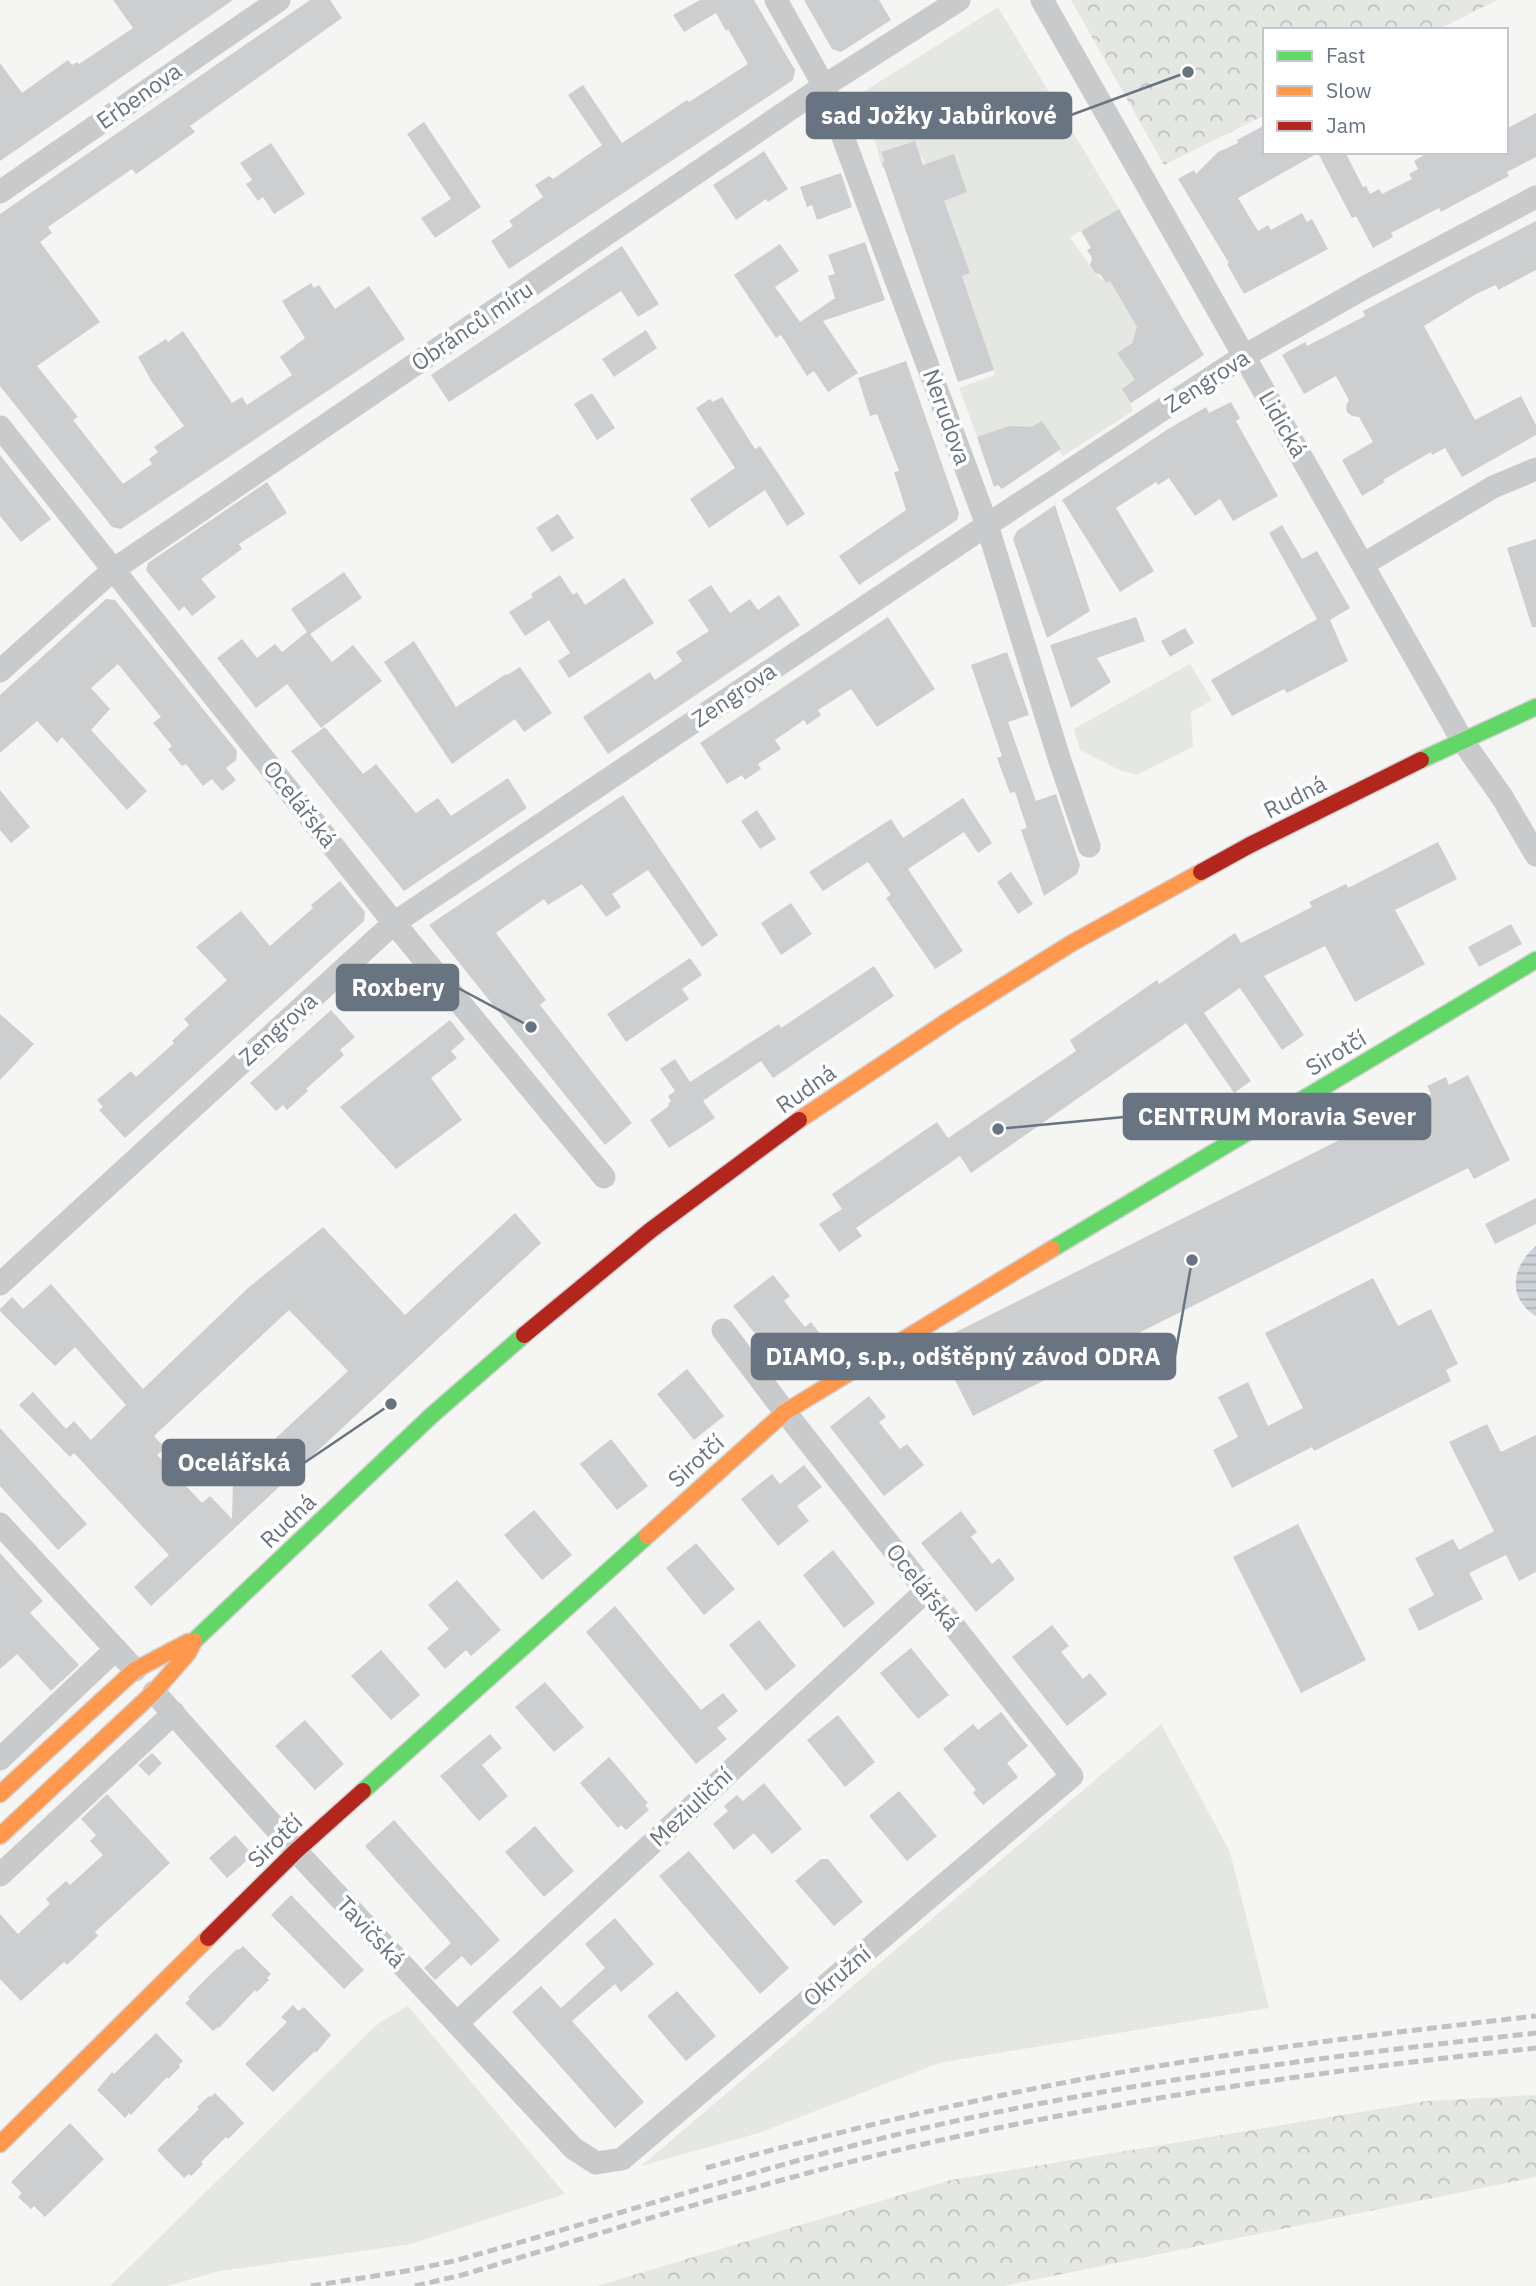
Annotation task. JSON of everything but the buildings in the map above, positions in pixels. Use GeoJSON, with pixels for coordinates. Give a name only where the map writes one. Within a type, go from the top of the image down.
{"type":"FeatureCollection","features":[{"type":"Feature","properties":{"kind":"main road","name":"Rudná"},"geometry":{"type":"LineString","coordinates":[[0,1836],[154,1692],[188,1653],[194,1641],[431,1416],[550,1312],[651,1230],[807,1114],[1072,943],[1250,845],[1462,740],[1536,707]]}},
{"type":"Feature","properties":{"kind":"main road","name":"Sirotčí"},"geometry":{"type":"LineString","coordinates":[[0,2144],[296,1851],[785,1412],[912,1332],[1536,960]]}},
{"type":"Feature","properties":{"kind":"main road","name":"Rudná"},"geometry":{"type":"LineString","coordinates":[[0,1794],[135,1670],[181,1644],[194,1641]]}},
{"type":"Feature","properties":{"kind":"street","name":"Erbenova"},"geometry":{"type":"LineString","coordinates":[[0,192],[279,0]]}},
{"type":"Feature","properties":{"kind":"street","name":"Nerudova"},"geometry":{"type":"LineString","coordinates":[[776,0],[824,86],[987,525],[1089,846]]}},
{"type":"Feature","properties":{"kind":"street","name":"Obránců míru"},"geometry":{"type":"LineString","coordinates":[[0,671],[113,570],[824,86],[959,0]]}},
{"type":"Feature","properties":{"kind":"street","name":"Lidická"},"geometry":{"type":"LineString","coordinates":[[1042,0],[1462,740],[1502,797],[1536,855]]}},
{"type":"Feature","properties":{"kind":"street","name":"Zengrova"},"geometry":{"type":"LineString","coordinates":[[0,1284],[394,923],[1244,356],[1364,288],[1536,197]]}},
{"type":"Feature","properties":{"kind":"street","name":"Ocelářská"},"geometry":{"type":"LineString","coordinates":[[0,427],[394,923],[604,1177]]}},
{"type":"Feature","properties":{"kind":"street"},"geometry":{"type":"LineString","coordinates":[[1364,564],[1493,486],[1536,469]]}},
{"type":"Feature","properties":{"kind":"street","name":"Ocelářská"},"geometry":{"type":"LineString","coordinates":[[723,1330],[1072,1776]]}},
{"type":"Feature","properties":{"kind":"street"},"geometry":{"type":"LineString","coordinates":[[0,1524],[135,1670]]}},
{"type":"Feature","properties":{"kind":"street","name":"Meziuliční"},"geometry":{"type":"LineString","coordinates":[[457,2023],[926,1591]]}},
{"type":"Feature","properties":{"kind":"street"},"geometry":{"type":"LineString","coordinates":[[0,1759],[116,1650]]}},
{"type":"Feature","properties":{"kind":"street","name":"Tavičská"},"geometry":{"type":"LineString","coordinates":[[154,1692],[296,1851],[573,2148],[596,2162]]}},
{"type":"Feature","properties":{"kind":"street"},"geometry":{"type":"LineString","coordinates":[[0,1875],[174,1713]]}},
{"type":"Feature","properties":{"kind":"street","name":"Okružní"},"geometry":{"type":"LineString","coordinates":[[596,2162],[622,2159],[1072,1776]]}},
{"type":"Feature","properties":{"kind":"green space"},"geometry":{"type":"Polygon","coordinates":[[[1071,0],[1497,0],[1441,28],[1263,28],[1263,116],[1164,165],[1071,0]]]}},
{"type":"Feature","properties":{"kind":"green space"},"geometry":{"type":"Polygon","coordinates":[[[998,7],[1119,209],[1070,237],[1095,273],[1106,283],[1110,281],[1137,327],[1132,343],[1117,353],[1135,380],[1131,403],[1133,411],[1063,456],[1045,426],[982,449],[959,388],[995,375],[922,156],[882,168],[863,92],[998,7]]]}},
{"type":"Feature","properties":{"kind":"green space"},"geometry":{"type":"Polygon","coordinates":[[[1190,664],[1212,700],[1191,712],[1193,747],[1137,775],[1119,770],[1080,750],[1074,729],[1190,664]]]}},
{"type":"Feature","properties":{"kind":"green space"},"geometry":{"type":"Polygon","coordinates":[[[1161,1724],[1230,1852],[1269,2008],[939,2063],[759,2133],[641,2166],[1161,1724]]]}},
{"type":"Feature","properties":{"kind":"green space"},"geometry":{"type":"Polygon","coordinates":[[[408,2006],[565,2194],[411,2244],[220,2271],[167,2286],[110,2286],[370,2031],[408,2006]]]}},
{"type":"Feature","properties":{"kind":"green space"},"geometry":{"type":"Polygon","coordinates":[[[1536,2095],[1536,2177],[1004,2286],[597,2286],[951,2180],[1427,2101],[1536,2095]]]}},
{"type":"Feature","properties":{"kind":"shaded area"},"geometry":{"type":"Polygon","coordinates":[[[1536,1246],[1536,1316],[1526,1309],[1520,1300],[1516,1282],[1522,1263],[1536,1246]]]}},
{"type":"Feature","properties":{"kind":"railway"},"geometry":{"type":"LineString","coordinates":[[706,2168],[896,2119],[1089,2078],[1312,2043],[1536,2016]]}},
{"type":"Feature","properties":{"kind":"railway"},"geometry":{"type":"LineString","coordinates":[[311,2286],[454,2261],[819,2155],[1016,2108],[1238,2070],[1536,2033]]}},
{"type":"Feature","properties":{"kind":"railway"},"geometry":{"type":"LineString","coordinates":[[415,2286],[462,2275],[763,2185],[946,2139],[1240,2085],[1536,2048]]}},
{"type":"Feature","properties":{"kind":"traffic: fast"},"geometry":{"type":"LineString","coordinates":[[1421,760],[1536,707]]}},
{"type":"Feature","properties":{"kind":"traffic: fast"},"geometry":{"type":"LineString","coordinates":[[1052,1249],[1536,960]]}},
{"type":"Feature","properties":{"kind":"traffic: fast"},"geometry":{"type":"LineString","coordinates":[[194,1641],[431,1416],[524,1335]]}},
{"type":"Feature","properties":{"kind":"traffic: fast"},"geometry":{"type":"LineString","coordinates":[[363,1791],[647,1536]]}},
{"type":"Feature","properties":{"kind":"traffic: slow"},"geometry":{"type":"LineString","coordinates":[[799,1120],[952,1018],[1072,943],[1201,872]]}},
{"type":"Feature","properties":{"kind":"traffic: slow"},"geometry":{"type":"LineString","coordinates":[[647,1536],[785,1412],[1052,1249]]}},
{"type":"Feature","properties":{"kind":"traffic: slow"},"geometry":{"type":"LineString","coordinates":[[0,1836],[154,1692],[188,1653],[194,1641]]}},
{"type":"Feature","properties":{"kind":"traffic: slow"},"geometry":{"type":"LineString","coordinates":[[0,1794],[135,1670],[188,1642]]}},
{"type":"Feature","properties":{"kind":"traffic: slow"},"geometry":{"type":"LineString","coordinates":[[0,2144],[208,1938]]}},
{"type":"Feature","properties":{"kind":"traffic: jam"},"geometry":{"type":"LineString","coordinates":[[1201,872],[1421,760]]}},
{"type":"Feature","properties":{"kind":"traffic: jam"},"geometry":{"type":"LineString","coordinates":[[524,1335],[651,1230],[799,1120]]}},
{"type":"Feature","properties":{"kind":"traffic: jam"},"geometry":{"type":"LineString","coordinates":[[208,1938],[296,1851],[363,1791]]}},
{"type":"Feature","properties":{"kind":"place","name":"sad Jožky Jabůrkové"},"geometry":{"type":"Point","coordinates":[1188,72]}},
{"type":"Feature","properties":{"kind":"place","name":"Roxbery"},"geometry":{"type":"Point","coordinates":[531,1027]}},
{"type":"Feature","properties":{"kind":"place","name":"CENTRUM Moravia Sever"},"geometry":{"type":"Point","coordinates":[998,1129]}},
{"type":"Feature","properties":{"kind":"place","name":"DIAMO, s.p., odštěpný závod ODRA"},"geometry":{"type":"Point","coordinates":[1192,1260]}},
{"type":"Feature","properties":{"kind":"place","name":"Ocelářská"},"geometry":{"type":"Point","coordinates":[391,1404]}}]}
